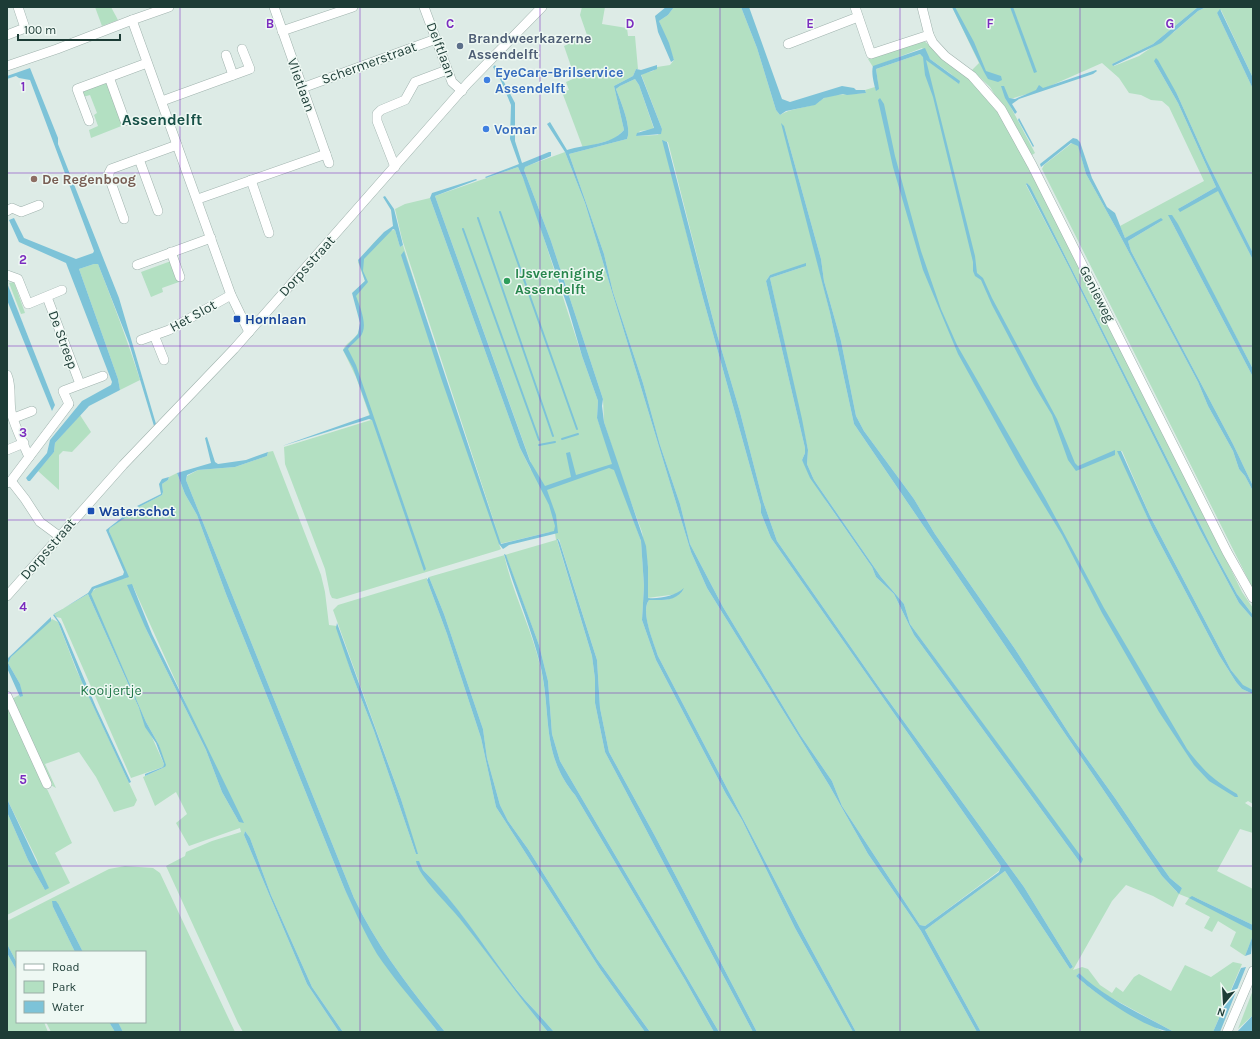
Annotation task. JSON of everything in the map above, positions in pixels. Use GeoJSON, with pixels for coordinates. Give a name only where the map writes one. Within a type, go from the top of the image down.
{"type":"FeatureCollection","features":[{"type":"Feature","properties":{"kind":"street"},"geometry":{"type":"LineString","coordinates":[[7,34],[25,28],[18,7]]}},
{"type":"Feature","properties":{"kind":"street"},"geometry":{"type":"LineString","coordinates":[[7,66],[57,50],[153,10],[169,7]]}},
{"type":"Feature","properties":{"kind":"street","name":"Vlietlaan"},"geometry":{"type":"LineString","coordinates":[[274,7],[330,163]]}},
{"type":"Feature","properties":{"kind":"street"},"geometry":{"type":"LineString","coordinates":[[282,31],[353,7]]}},
{"type":"Feature","properties":{"kind":"street","name":"Delftlaan"},"geometry":{"type":"LineString","coordinates":[[424,7],[452,82],[462,91]]}},
{"type":"Feature","properties":{"kind":"street","name":"Dorpsstraat"},"geometry":{"type":"LineString","coordinates":[[7,596],[59,536],[248,332],[462,91],[542,7]]}},
{"type":"Feature","properties":{"kind":"street"},"geometry":{"type":"LineString","coordinates":[[855,7],[871,54],[929,35]]}},
{"type":"Feature","properties":{"kind":"street","name":"Genieweg"},"geometry":{"type":"LineString","coordinates":[[922,7],[929,35],[938,50],[972,76],[1001,109],[1032,165],[1224,545],[1253,598]]}},
{"type":"Feature","properties":{"kind":"street"},"geometry":{"type":"LineString","coordinates":[[788,44],[858,17]]}},
{"type":"Feature","properties":{"kind":"street"},"geometry":{"type":"LineString","coordinates":[[132,20],[198,199],[231,295],[248,332]]}},
{"type":"Feature","properties":{"kind":"street","name":"Schermerstraat"},"geometry":{"type":"LineString","coordinates":[[302,88],[436,39]]}},
{"type":"Feature","properties":{"kind":"street"},"geometry":{"type":"LineString","coordinates":[[162,101],[250,69],[242,49]]}},
{"type":"Feature","properties":{"kind":"street"},"geometry":{"type":"LineString","coordinates":[[226,55],[233,75]]}},
{"type":"Feature","properties":{"kind":"street"},"geometry":{"type":"LineString","coordinates":[[89,121],[77,89],[148,63]]}},
{"type":"Feature","properties":{"kind":"street"},"geometry":{"type":"LineString","coordinates":[[395,167],[377,121],[377,114],[381,110],[405,100],[415,82],[447,70]]}},
{"type":"Feature","properties":{"kind":"street"},"geometry":{"type":"LineString","coordinates":[[109,77],[125,121]]}},
{"type":"Feature","properties":{"kind":"street"},"geometry":{"type":"LineString","coordinates":[[124,218],[109,173],[111,169],[177,145]]}},
{"type":"Feature","properties":{"kind":"street"},"geometry":{"type":"LineString","coordinates":[[198,199],[326,154]]}},
{"type":"Feature","properties":{"kind":"street"},"geometry":{"type":"LineString","coordinates":[[139,159],[158,212]]}},
{"type":"Feature","properties":{"kind":"street"},"geometry":{"type":"LineString","coordinates":[[251,180],[269,233]]}},
{"type":"Feature","properties":{"kind":"street"},"geometry":{"type":"LineString","coordinates":[[7,211],[12,208],[21,212],[39,206]]}},
{"type":"Feature","properties":{"kind":"street"},"geometry":{"type":"LineString","coordinates":[[137,265],[211,238]]}},
{"type":"Feature","properties":{"kind":"street"},"geometry":{"type":"LineString","coordinates":[[172,252],[180,277]]}},
{"type":"Feature","properties":{"kind":"street","name":"De Streep"},"geometry":{"type":"LineString","coordinates":[[7,275],[18,279],[28,304],[62,290]]}},
{"type":"Feature","properties":{"kind":"street","name":"Het Slot"},"geometry":{"type":"LineString","coordinates":[[141,340],[169,330],[231,295]]}},
{"type":"Feature","properties":{"kind":"street","name":"De Streep"},"geometry":{"type":"LineString","coordinates":[[47,297],[80,384]]}},
{"type":"Feature","properties":{"kind":"street","name":"Het Slot"},"geometry":{"type":"LineString","coordinates":[[154,335],[164,360]]}},
{"type":"Feature","properties":{"kind":"street"},"geometry":{"type":"LineString","coordinates":[[7,375],[11,385],[8,395],[14,418],[29,457],[9,482],[25,499],[40,522],[59,536]]}},
{"type":"Feature","properties":{"kind":"street","name":"De Streep"},"geometry":{"type":"LineString","coordinates":[[29,457],[69,404],[63,391],[103,376]]}},
{"type":"Feature","properties":{"kind":"street"},"geometry":{"type":"LineString","coordinates":[[14,418],[32,410]]}},
{"type":"Feature","properties":{"kind":"street"},"geometry":{"type":"LineString","coordinates":[[7,450],[24,443]]}},
{"type":"Feature","properties":{"kind":"street"},"geometry":{"type":"LineString","coordinates":[[7,696],[47,784]]}},
{"type":"Feature","properties":{"kind":"street"},"geometry":{"type":"LineString","coordinates":[[1227,1032],[1253,971]]}},
{"type":"Feature","properties":{"kind":"green space"},"geometry":{"type":"Polygon","coordinates":[[[95,7],[111,7],[118,20],[102,26],[95,7]]]}},
{"type":"Feature","properties":{"kind":"green space"},"geometry":{"type":"Polygon","coordinates":[[[582,7],[605,7],[602,24],[627,28],[628,36],[635,36],[638,69],[636,69],[633,76],[614,86],[624,130],[614,139],[583,148],[562,92],[569,90],[566,82],[575,78],[564,46],[587,35],[580,15],[582,7]]]}},
{"type":"Feature","properties":{"kind":"green space"},"geometry":{"type":"Polygon","coordinates":[[[674,7],[741,7],[757,48],[776,110],[780,115],[815,104],[826,97],[866,93],[865,90],[875,87],[876,90],[878,83],[876,69],[920,54],[959,84],[951,74],[930,59],[922,48],[873,67],[868,59],[924,41],[964,72],[997,109],[1016,142],[1165,434],[1242,592],[1253,608],[1253,615],[1237,594],[1213,550],[1030,186],[1027,183],[1026,185],[1070,269],[1200,530],[1239,603],[1253,619],[1253,690],[1243,686],[1231,670],[1150,516],[1122,451],[1118,451],[1154,532],[1219,655],[1242,689],[1253,694],[1253,804],[1248,801],[1245,803],[1253,808],[1253,833],[1240,829],[1217,871],[1253,889],[1253,925],[1192,896],[1253,931],[1253,935],[1245,956],[1230,946],[1236,932],[1218,921],[1212,932],[1204,928],[1210,917],[1185,904],[1189,898],[1179,894],[1173,907],[1153,896],[1126,885],[1112,901],[1073,970],[1082,967],[1088,969],[1100,985],[1112,993],[1116,987],[1123,992],[1134,977],[1139,974],[1171,991],[1185,965],[1211,977],[1233,962],[1242,964],[1213,1032],[1174,1032],[1108,996],[1091,985],[1079,973],[1076,976],[1096,992],[1118,1007],[1164,1032],[981,1032],[925,930],[1005,871],[1070,969],[1073,967],[1024,887],[878,686],[777,541],[763,501],[740,412],[716,331],[668,142],[663,141],[703,298],[761,506],[761,513],[771,538],[1001,866],[999,871],[925,926],[920,925],[842,806],[832,781],[801,736],[723,607],[690,544],[680,504],[660,445],[643,383],[613,292],[604,254],[569,154],[627,139],[627,122],[616,89],[635,79],[639,85],[654,129],[640,131],[636,136],[658,135],[662,129],[641,74],[653,71],[657,67],[670,65],[674,60],[659,21],[668,15],[674,7]],[[784,126],[830,313],[854,424],[1162,876],[1177,892],[1182,888],[1170,878],[1070,735],[1015,649],[935,534],[914,499],[864,431],[856,416],[841,341],[824,281],[821,259],[784,126]],[[806,266],[770,275],[766,281],[805,448],[805,453],[802,460],[828,504],[872,567],[876,577],[894,594],[914,635],[1081,864],[1082,859],[910,624],[904,604],[881,577],[814,480],[807,464],[808,450],[770,278],[806,266]]]}},
{"type":"Feature","properties":{"kind":"green space"},"geometry":{"type":"Polygon","coordinates":[[[952,7],[1198,7],[1153,44],[1112,64],[1114,66],[1139,56],[1174,32],[1198,11],[1206,7],[1253,7],[1253,78],[1221,10],[1217,13],[1253,89],[1253,253],[1206,159],[1177,94],[1154,61],[1178,103],[1216,187],[1178,209],[1218,190],[1253,260],[1253,369],[1198,264],[1168,215],[1253,377],[1253,486],[1233,444],[1131,251],[1128,241],[1163,220],[1125,238],[1120,226],[1204,181],[1169,107],[1162,101],[1151,100],[1141,95],[1129,93],[1119,78],[1102,63],[1041,90],[1007,100],[1035,153],[1032,155],[990,87],[972,70],[979,63],[952,7]]]}},
{"type":"Feature","properties":{"kind":"green space"},"geometry":{"type":"Polygon","coordinates":[[[107,81],[124,125],[91,138],[89,130],[98,126],[94,115],[97,113],[90,95],[83,97],[81,90],[107,81]]]}},
{"type":"Feature","properties":{"kind":"green space"},"geometry":{"type":"Polygon","coordinates":[[[1072,143],[1078,145],[1086,174],[1198,382],[1208,406],[1233,451],[1239,469],[1245,476],[1253,491],[1253,589],[1042,169],[1044,165],[1072,143]]]}},
{"type":"Feature","properties":{"kind":"green space"},"geometry":{"type":"Polygon","coordinates":[[[565,152],[585,203],[691,552],[707,588],[829,785],[868,854],[921,931],[977,1032],[856,1032],[658,656],[647,620],[647,605],[649,600],[668,599],[678,594],[647,598],[648,567],[642,532],[620,472],[604,422],[603,399],[551,241],[524,170],[524,167],[565,152]]]}},
{"type":"Feature","properties":{"kind":"green space"},"geometry":{"type":"Polygon","coordinates":[[[518,167],[528,189],[598,401],[597,418],[641,541],[644,586],[642,620],[656,660],[726,794],[742,820],[795,928],[853,1032],[757,1032],[655,836],[609,752],[600,708],[597,660],[559,539],[557,540],[592,656],[595,679],[595,703],[605,752],[753,1032],[719,1032],[560,761],[552,734],[548,681],[539,645],[505,555],[556,540],[555,533],[557,533],[550,532],[499,544],[501,549],[499,550],[337,599],[332,598],[325,569],[285,464],[284,447],[371,420],[356,377],[343,350],[359,332],[360,321],[353,293],[365,281],[358,262],[380,237],[385,233],[395,230],[400,247],[403,245],[435,348],[499,537],[402,239],[395,209],[405,204],[430,198],[520,448],[531,470],[532,466],[435,196],[518,167]]]}},
{"type":"Feature","properties":{"kind":"green space"},"geometry":{"type":"Polygon","coordinates":[[[171,261],[179,282],[162,288],[163,292],[151,297],[141,272],[171,261]]]}},
{"type":"Feature","properties":{"kind":"green space"},"geometry":{"type":"Polygon","coordinates":[[[98,264],[140,380],[120,390],[118,379],[79,269],[98,264]]]}},
{"type":"Feature","properties":{"kind":"green space"},"geometry":{"type":"Polygon","coordinates":[[[14,282],[25,313],[21,314],[9,283],[14,282]]]}},
{"type":"Feature","properties":{"kind":"green space"},"geometry":{"type":"Polygon","coordinates":[[[80,415],[91,432],[72,452],[63,451],[59,455],[59,490],[38,471],[54,452],[55,443],[80,415]]]}},
{"type":"Feature","properties":{"kind":"green space"},"geometry":{"type":"Polygon","coordinates":[[[273,451],[321,575],[325,592],[329,625],[337,626],[351,672],[374,731],[416,854],[401,799],[333,610],[338,605],[427,578],[481,738],[496,807],[600,969],[645,1032],[554,1032],[512,984],[463,917],[417,861],[417,866],[422,873],[460,918],[548,1032],[445,1032],[384,951],[354,898],[186,480],[187,476],[198,470],[235,467],[267,456],[268,452],[273,451]]]}},
{"type":"Feature","properties":{"kind":"green space"},"geometry":{"type":"Polygon","coordinates":[[[177,473],[185,494],[197,515],[226,594],[345,890],[378,954],[438,1032],[343,1032],[312,987],[271,895],[250,838],[245,831],[244,835],[307,984],[339,1032],[243,1032],[238,1023],[166,866],[185,856],[186,852],[212,841],[241,832],[240,828],[189,846],[176,823],[187,814],[176,792],[155,806],[143,777],[165,767],[159,745],[146,722],[90,594],[97,588],[107,583],[127,578],[109,531],[110,528],[139,507],[162,495],[162,484],[168,480],[169,477],[177,473]],[[132,584],[146,629],[206,750],[222,792],[239,822],[132,584]]]}},
{"type":"Feature","properties":{"kind":"green space"},"geometry":{"type":"Polygon","coordinates":[[[504,555],[540,665],[544,682],[549,732],[556,764],[564,780],[575,795],[685,980],[714,1032],[650,1032],[597,959],[528,849],[508,821],[500,805],[487,758],[483,729],[444,614],[429,577],[504,555]]]}},
{"type":"Feature","properties":{"kind":"green space","name":"Kooijertje"},"geometry":{"type":"Polygon","coordinates":[[[88,594],[164,764],[163,767],[131,778],[61,618],[56,617],[54,614],[88,594]]]}},
{"type":"Feature","properties":{"kind":"green space"},"geometry":{"type":"Polygon","coordinates":[[[52,619],[58,622],[76,669],[137,800],[134,806],[114,812],[96,777],[79,752],[45,764],[56,788],[49,784],[10,700],[19,695],[20,697],[22,696],[20,684],[8,663],[11,657],[52,619]]]}},
{"type":"Feature","properties":{"kind":"green space"},"geometry":{"type":"Polygon","coordinates":[[[9,707],[72,843],[55,853],[70,883],[7,915],[7,812],[28,860],[45,890],[37,860],[7,799],[7,709],[9,707]]]}},
{"type":"Feature","properties":{"kind":"green space"},"geometry":{"type":"Polygon","coordinates":[[[125,866],[153,868],[160,873],[235,1032],[123,1032],[118,1023],[146,1023],[146,951],[82,951],[59,905],[53,907],[75,951],[16,951],[16,961],[7,944],[7,921],[109,869],[125,866]]]}},
{"type":"Feature","properties":{"kind":"green space"},"geometry":{"type":"Polygon","coordinates":[[[7,953],[16,969],[16,1023],[44,1023],[48,1032],[7,1032],[7,953]]]}},
{"type":"Feature","properties":{"kind":"green space"},"geometry":{"type":"Polygon","coordinates":[[[1253,990],[1253,1015],[1238,1029],[1253,990]]]}},
{"type":"Feature","properties":{"kind":"green space"},"geometry":{"type":"Polygon","coordinates":[[[46,1023],[110,1023],[115,1032],[51,1032],[46,1023]]]}},
{"type":"Feature","properties":{"kind":"water"},"geometry":{"type":"Polygon","coordinates":[[[666,7],[674,7],[668,15],[659,21],[669,43],[674,60],[671,62],[658,32],[655,16],[666,7]]]}},
{"type":"Feature","properties":{"kind":"water"},"geometry":{"type":"Polygon","coordinates":[[[741,7],[749,7],[782,99],[790,102],[842,86],[854,88],[856,90],[865,90],[866,93],[843,94],[824,98],[815,105],[786,111],[780,115],[776,110],[757,48],[741,7]]]}},
{"type":"Feature","properties":{"kind":"water"},"geometry":{"type":"Polygon","coordinates":[[[952,7],[955,7],[974,42],[986,71],[1001,76],[1002,80],[998,82],[988,79],[952,7]]]}},
{"type":"Feature","properties":{"kind":"water"},"geometry":{"type":"Polygon","coordinates":[[[1010,7],[1013,7],[1037,72],[1034,73],[1010,7]]]}},
{"type":"Feature","properties":{"kind":"water"},"geometry":{"type":"Polygon","coordinates":[[[1198,7],[1206,7],[1198,11],[1161,43],[1113,66],[1112,64],[1153,44],[1198,7]]]}},
{"type":"Feature","properties":{"kind":"water"},"geometry":{"type":"Polygon","coordinates":[[[1220,9],[1253,78],[1253,89],[1217,13],[1220,9]]]}},
{"type":"Feature","properties":{"kind":"water"},"geometry":{"type":"Polygon","coordinates":[[[925,48],[930,59],[960,81],[959,84],[926,60],[975,256],[977,273],[983,278],[992,298],[1057,419],[1075,463],[1078,466],[1115,450],[1115,455],[1076,471],[1068,460],[1052,415],[1034,385],[992,305],[981,280],[975,276],[973,271],[973,262],[933,97],[925,75],[923,57],[920,54],[876,69],[879,89],[876,91],[872,69],[873,66],[925,48]]]}},
{"type":"Feature","properties":{"kind":"water"},"geometry":{"type":"Polygon","coordinates":[[[1156,58],[1177,94],[1206,159],[1253,253],[1253,260],[1218,191],[1180,212],[1178,209],[1216,187],[1178,103],[1154,61],[1156,58]]]}},
{"type":"Feature","properties":{"kind":"water"},"geometry":{"type":"Polygon","coordinates":[[[495,65],[515,103],[515,141],[522,163],[551,152],[551,156],[525,167],[524,170],[551,241],[603,399],[602,406],[604,422],[646,546],[648,598],[667,596],[684,588],[681,593],[673,598],[664,600],[649,600],[647,605],[647,619],[658,656],[856,1032],[853,1032],[795,928],[742,820],[726,794],[656,660],[642,620],[644,586],[641,541],[614,470],[609,468],[547,490],[556,515],[558,533],[509,545],[503,549],[499,544],[441,378],[401,255],[404,251],[501,544],[554,531],[555,526],[549,505],[520,448],[430,198],[432,193],[476,179],[477,180],[435,196],[530,461],[545,486],[571,477],[566,453],[570,452],[576,475],[612,464],[597,418],[598,401],[582,356],[568,308],[523,178],[518,167],[486,178],[485,177],[519,164],[510,139],[511,105],[501,81],[493,67],[495,65]]]}},
{"type":"Feature","properties":{"kind":"water"},"geometry":{"type":"Polygon","coordinates":[[[657,65],[657,69],[641,75],[662,129],[661,134],[636,136],[637,133],[654,128],[639,85],[635,79],[616,89],[627,122],[627,139],[569,154],[604,254],[613,292],[643,383],[660,445],[680,504],[690,544],[723,607],[801,736],[832,781],[842,806],[920,925],[925,926],[999,872],[1001,866],[771,538],[761,513],[761,506],[703,298],[662,140],[667,142],[716,331],[740,412],[763,501],[777,541],[878,686],[1024,887],[1073,967],[1070,969],[1005,871],[925,930],[981,1032],[977,1032],[921,931],[868,854],[829,785],[707,588],[691,552],[585,203],[565,152],[547,124],[550,122],[567,150],[597,144],[612,139],[624,130],[614,86],[633,76],[636,69],[641,70],[657,65]]]}},
{"type":"Feature","properties":{"kind":"water"},"geometry":{"type":"Polygon","coordinates":[[[30,68],[58,138],[58,144],[119,298],[156,424],[154,426],[129,343],[98,264],[79,269],[118,379],[120,390],[89,406],[55,443],[54,452],[30,481],[28,481],[26,478],[47,453],[50,440],[82,401],[111,385],[112,382],[66,263],[19,242],[9,220],[14,218],[24,238],[76,259],[93,253],[94,251],[30,80],[16,76],[7,79],[7,76],[30,68]]]}},
{"type":"Feature","properties":{"kind":"water"},"geometry":{"type":"Polygon","coordinates":[[[1096,70],[1097,71],[1093,74],[1019,99],[1012,104],[1017,112],[1015,114],[1005,98],[1001,86],[1004,86],[1009,98],[1015,99],[1036,90],[1039,85],[1043,88],[1096,70]]]}},
{"type":"Feature","properties":{"kind":"water"},"geometry":{"type":"Polygon","coordinates":[[[880,98],[884,104],[895,156],[921,251],[941,309],[957,345],[1045,498],[1104,608],[1187,749],[1209,774],[1237,794],[1238,797],[1235,797],[1209,781],[1194,765],[1159,712],[1102,613],[1062,535],[1020,466],[958,354],[923,270],[893,167],[878,100],[880,98]]]}},
{"type":"Feature","properties":{"kind":"water"},"geometry":{"type":"Polygon","coordinates":[[[1019,118],[1034,146],[1033,147],[1018,120],[1019,118]]]}},
{"type":"Feature","properties":{"kind":"water"},"geometry":{"type":"Polygon","coordinates":[[[781,123],[784,126],[821,259],[824,281],[841,341],[856,416],[864,431],[914,499],[935,534],[1015,649],[1070,735],[1170,878],[1182,888],[1179,894],[1162,876],[854,424],[830,313],[781,123]]]}},
{"type":"Feature","properties":{"kind":"water"},"geometry":{"type":"Polygon","coordinates":[[[1073,138],[1080,142],[1092,178],[1107,207],[1115,213],[1125,238],[1161,218],[1163,220],[1128,241],[1131,251],[1233,444],[1253,486],[1253,491],[1245,476],[1239,469],[1233,451],[1208,406],[1198,382],[1086,174],[1078,146],[1071,143],[1041,167],[1040,164],[1073,138]]]}},
{"type":"Feature","properties":{"kind":"water"},"geometry":{"type":"Polygon","coordinates":[[[1027,183],[1030,186],[1213,550],[1237,594],[1253,615],[1253,619],[1239,603],[1200,530],[1026,184],[1027,183]]]}},
{"type":"Feature","properties":{"kind":"water"},"geometry":{"type":"Polygon","coordinates":[[[385,196],[394,209],[403,245],[400,247],[395,230],[393,229],[364,259],[363,271],[368,282],[356,296],[363,317],[364,328],[360,337],[348,349],[356,365],[426,569],[424,571],[372,420],[369,419],[282,446],[370,415],[353,368],[343,350],[358,334],[360,323],[352,293],[365,281],[358,260],[384,232],[393,226],[391,210],[383,197],[385,196]]]}},
{"type":"Feature","properties":{"kind":"water"},"geometry":{"type":"Polygon","coordinates":[[[1168,215],[1172,215],[1178,224],[1253,369],[1253,377],[1168,215]]]}},
{"type":"Feature","properties":{"kind":"water"},"geometry":{"type":"Polygon","coordinates":[[[806,263],[806,266],[770,278],[802,419],[808,450],[807,464],[814,480],[881,577],[904,604],[910,624],[1083,859],[1081,864],[914,635],[894,594],[876,577],[872,567],[810,478],[802,460],[805,453],[805,448],[766,281],[770,275],[806,263]]]}},
{"type":"Feature","properties":{"kind":"water"},"geometry":{"type":"Polygon","coordinates":[[[7,283],[55,405],[52,411],[7,300],[7,283]]]}},
{"type":"Feature","properties":{"kind":"water"},"geometry":{"type":"Polygon","coordinates":[[[207,437],[215,462],[218,464],[246,460],[268,452],[267,456],[235,467],[198,470],[187,475],[186,480],[354,898],[384,951],[445,1032],[438,1032],[391,974],[368,939],[345,890],[226,594],[197,515],[185,494],[177,473],[211,463],[205,438],[207,437]]]}},
{"type":"Feature","properties":{"kind":"water"},"geometry":{"type":"Polygon","coordinates":[[[1117,451],[1121,451],[1150,516],[1231,670],[1243,685],[1253,690],[1253,694],[1242,689],[1219,655],[1154,532],[1117,451]]]}},
{"type":"Feature","properties":{"kind":"water"},"geometry":{"type":"Polygon","coordinates":[[[169,477],[168,480],[162,484],[162,495],[139,507],[137,506],[161,494],[159,484],[162,479],[169,477]]]}},
{"type":"Feature","properties":{"kind":"water"},"geometry":{"type":"Polygon","coordinates":[[[133,509],[135,511],[110,528],[109,531],[129,577],[94,589],[91,594],[146,722],[159,745],[166,765],[165,767],[145,776],[145,774],[163,767],[164,764],[156,743],[145,727],[139,708],[88,594],[63,609],[88,593],[92,587],[123,575],[124,572],[106,530],[133,509]]]}},
{"type":"Feature","properties":{"kind":"water"},"geometry":{"type":"Polygon","coordinates":[[[557,539],[560,543],[597,660],[600,708],[609,752],[655,836],[757,1032],[753,1032],[605,752],[595,703],[595,679],[592,656],[557,539]]]}},
{"type":"Feature","properties":{"kind":"water"},"geometry":{"type":"Polygon","coordinates":[[[504,554],[506,555],[539,645],[548,681],[552,734],[560,761],[719,1032],[714,1032],[685,980],[575,795],[564,780],[556,764],[549,732],[544,681],[540,664],[504,554]]]}},
{"type":"Feature","properties":{"kind":"water"},"geometry":{"type":"Polygon","coordinates":[[[429,577],[444,614],[483,729],[487,758],[500,805],[508,821],[528,849],[597,959],[650,1032],[645,1032],[600,969],[496,807],[481,738],[447,634],[427,580],[429,577]]]}},
{"type":"Feature","properties":{"kind":"water"},"geometry":{"type":"Polygon","coordinates":[[[132,584],[152,634],[244,823],[239,822],[222,792],[206,750],[146,629],[127,585],[132,584]]]}},
{"type":"Feature","properties":{"kind":"water"},"geometry":{"type":"Polygon","coordinates":[[[54,614],[61,624],[96,707],[131,782],[129,783],[81,680],[58,622],[53,615],[54,614]]]}},
{"type":"Feature","properties":{"kind":"water"},"geometry":{"type":"Polygon","coordinates":[[[51,617],[51,621],[11,657],[8,663],[20,684],[23,696],[20,697],[7,668],[7,659],[51,617]]]}},
{"type":"Feature","properties":{"kind":"water"},"geometry":{"type":"Polygon","coordinates":[[[337,623],[401,799],[418,854],[416,854],[374,731],[351,672],[336,628],[337,623]]]}},
{"type":"Feature","properties":{"kind":"water"},"geometry":{"type":"Polygon","coordinates":[[[7,799],[49,888],[45,890],[28,860],[7,812],[7,799]]]}},
{"type":"Feature","properties":{"kind":"water"},"geometry":{"type":"Polygon","coordinates":[[[245,831],[250,838],[271,895],[312,987],[343,1032],[339,1032],[307,984],[244,835],[245,831]]]}},
{"type":"Feature","properties":{"kind":"water"},"geometry":{"type":"Polygon","coordinates":[[[416,861],[419,861],[423,870],[464,917],[512,984],[554,1032],[548,1032],[460,919],[428,882],[418,867],[416,861]]]}},
{"type":"Feature","properties":{"kind":"water"},"geometry":{"type":"Polygon","coordinates":[[[1192,896],[1253,925],[1253,931],[1189,898],[1192,896]]]}},
{"type":"Feature","properties":{"kind":"water"},"geometry":{"type":"Polygon","coordinates":[[[52,901],[56,901],[82,951],[75,951],[53,907],[52,901]]]}},
{"type":"Feature","properties":{"kind":"water"},"geometry":{"type":"Polygon","coordinates":[[[1253,935],[1251,954],[1245,956],[1253,935]]]}},
{"type":"Feature","properties":{"kind":"water"},"geometry":{"type":"Polygon","coordinates":[[[7,944],[16,961],[16,969],[7,953],[7,944]]]}},
{"type":"Feature","properties":{"kind":"water"},"geometry":{"type":"Polygon","coordinates":[[[1246,967],[1220,1032],[1213,1032],[1241,968],[1246,967]]]}},
{"type":"Feature","properties":{"kind":"water"},"geometry":{"type":"Polygon","coordinates":[[[1079,973],[1112,998],[1174,1032],[1151,1026],[1123,1011],[1085,984],[1076,976],[1079,973]]]}},
{"type":"Feature","properties":{"kind":"water"},"geometry":{"type":"Polygon","coordinates":[[[1253,1015],[1253,1032],[1237,1032],[1253,1015]]]}},
{"type":"Feature","properties":{"kind":"water"},"geometry":{"type":"Polygon","coordinates":[[[110,1023],[118,1023],[123,1032],[115,1032],[110,1023]]]}},
{"type":"Feature","properties":{"kind":"waterway"},"geometry":{"type":"LineString","coordinates":[[500,212],[577,429]]}},
{"type":"Feature","properties":{"kind":"waterway"},"geometry":{"type":"LineString","coordinates":[[478,218],[553,436]]}},
{"type":"Feature","properties":{"kind":"waterway"},"geometry":{"type":"LineString","coordinates":[[463,229],[539,440]]}},
{"type":"Feature","properties":{"kind":"waterway"},"geometry":{"type":"LineString","coordinates":[[562,439],[578,434]]}},
{"type":"Feature","properties":{"kind":"waterway"},"geometry":{"type":"LineString","coordinates":[[539,445],[555,442]]}},
{"type":"Feature","properties":{"kind":"place","name":"Brandweerkazerne Assendelft"},"geometry":{"type":"Point","coordinates":[460,46]}},
{"type":"Feature","properties":{"kind":"place","name":"EyeCare-Brilservice Assendelft"},"geometry":{"type":"Point","coordinates":[487,80]}},
{"type":"Feature","properties":{"kind":"place","name":"Vomar"},"geometry":{"type":"Point","coordinates":[486,129]}},
{"type":"Feature","properties":{"kind":"place","name":"De Regenboog"},"geometry":{"type":"Point","coordinates":[34,179]}},
{"type":"Feature","properties":{"kind":"place","name":"IJsvereniging Assendelft"},"geometry":{"type":"Point","coordinates":[507,281]}},
{"type":"Feature","properties":{"kind":"place","name":"Hornlaan"},"geometry":{"type":"Point","coordinates":[237,319]}},
{"type":"Feature","properties":{"kind":"place","name":"Waterschot"},"geometry":{"type":"Point","coordinates":[91,511]}},
{"type":"Feature","properties":{"kind":"district","name":"Assendelft"},"geometry":{"type":"Point","coordinates":[162,119]}}]}
